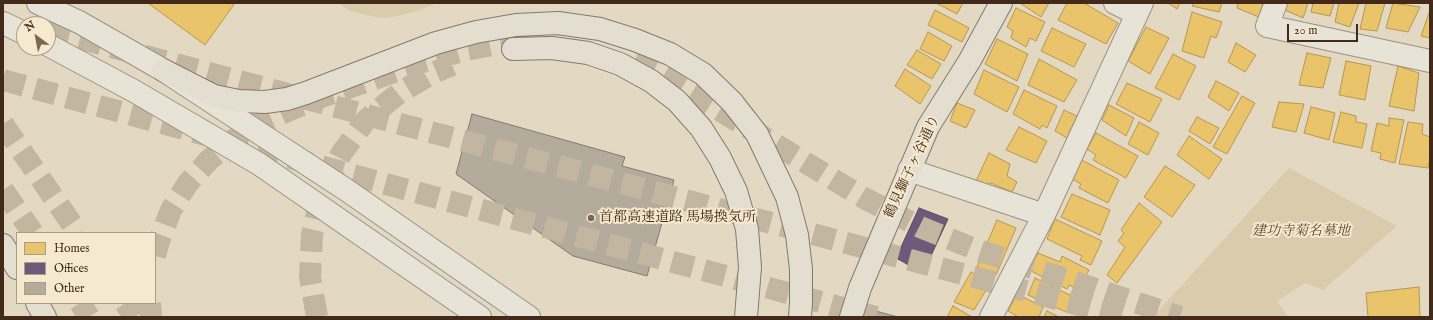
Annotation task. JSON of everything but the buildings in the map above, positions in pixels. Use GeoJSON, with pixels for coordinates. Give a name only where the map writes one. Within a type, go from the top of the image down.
{"type":"FeatureCollection","features":[{"type":"Feature","properties":{"kind":"main road","name":"鶴見獅子ヶ谷通り"},"geometry":{"type":"LineString","coordinates":[[851,317],[860,288],[928,127],[970,60],[1002,3]]}},
{"type":"Feature","properties":{"kind":"main road"},"geometry":{"type":"LineString","coordinates":[[163,70],[214,96],[239,101],[265,102],[287,99],[306,93],[436,43],[476,32],[516,25],[558,23],[600,29],[635,40],[670,54],[703,74],[732,102],[757,134],[787,197],[797,235],[801,269],[800,317]]}},
{"type":"Feature","properties":{"kind":"main road"},"geometry":{"type":"LineString","coordinates":[[513,49],[552,48],[588,53],[620,64],[651,81],[677,101],[701,128],[720,158],[736,191],[747,229],[750,267],[746,317]]}},
{"type":"Feature","properties":{"kind":"main road"},"geometry":{"type":"LineString","coordinates":[[3,245],[16,266]]}},
{"type":"Feature","properties":{"kind":"main road"},"geometry":{"type":"LineString","coordinates":[[38,304],[45,317]]}},
{"type":"Feature","properties":{"kind":"street"},"geometry":{"type":"LineString","coordinates":[[38,3],[79,22],[163,70],[345,189],[529,317]]}},
{"type":"Feature","properties":{"kind":"street"},"geometry":{"type":"LineString","coordinates":[[991,317],[1044,215],[1140,8],[1115,3]]}},
{"type":"Feature","properties":{"kind":"street"},"geometry":{"type":"LineString","coordinates":[[1276,3],[1267,26],[1430,61]]}},
{"type":"Feature","properties":{"kind":"street"},"geometry":{"type":"LineString","coordinates":[[3,23],[16,29]]}},
{"type":"Feature","properties":{"kind":"street"},"geometry":{"type":"LineString","coordinates":[[56,49],[134,91],[259,164],[480,317]]}},
{"type":"Feature","properties":{"kind":"street"},"geometry":{"type":"LineString","coordinates":[[909,170],[1044,215]]}},
{"type":"Feature","properties":{"kind":"green space"},"geometry":{"type":"Polygon","coordinates":[[[338,3],[437,3],[417,11],[393,17],[379,18],[350,11],[338,3]]]}},
{"type":"Feature","properties":{"kind":"green space","name":"建功寺菊名墓地"},"geometry":{"type":"Polygon","coordinates":[[[1289,168],[1397,226],[1323,290],[1305,283],[1277,301],[1288,317],[1153,317],[1289,168]]]}},
{"type":"Feature","properties":{"kind":"tunnel"},"geometry":{"type":"LineString","coordinates":[[56,32],[1124,317]]}},
{"type":"Feature","properties":{"kind":"tunnel"},"geometry":{"type":"LineString","coordinates":[[156,252],[171,210],[188,183],[209,160],[232,141],[258,124],[313,100],[423,62],[466,50],[507,42],[534,42]]}},
{"type":"Feature","properties":{"kind":"tunnel"},"geometry":{"type":"LineString","coordinates":[[634,61],[658,73],[864,198],[920,227],[975,249],[1180,317]]}},
{"type":"Feature","properties":{"kind":"tunnel"},"geometry":{"type":"LineString","coordinates":[[317,317],[310,277],[312,235],[321,195],[341,154],[366,120],[399,93],[433,73],[452,65]]}},
{"type":"Feature","properties":{"kind":"tunnel"},"geometry":{"type":"LineString","coordinates":[[3,80],[876,317]]}},
{"type":"Feature","properties":{"kind":"tunnel"},"geometry":{"type":"LineString","coordinates":[[3,124],[77,232]]}},
{"type":"Feature","properties":{"kind":"tunnel"},"geometry":{"type":"LineString","coordinates":[[3,190],[32,232]]}},
{"type":"Feature","properties":{"kind":"tunnel"},"geometry":{"type":"LineString","coordinates":[[81,304],[89,317]]}},
{"type":"Feature","properties":{"kind":"tunnel"},"geometry":{"type":"LineString","coordinates":[[126,304],[135,317]]}},
{"type":"Feature","properties":{"kind":"tunnel"},"geometry":{"type":"LineString","coordinates":[[150,304],[151,317]]}},
{"type":"Feature","properties":{"kind":"place","name":"首都高速道路 馬場換気所"},"geometry":{"type":"Point","coordinates":[591,218]}}]}
